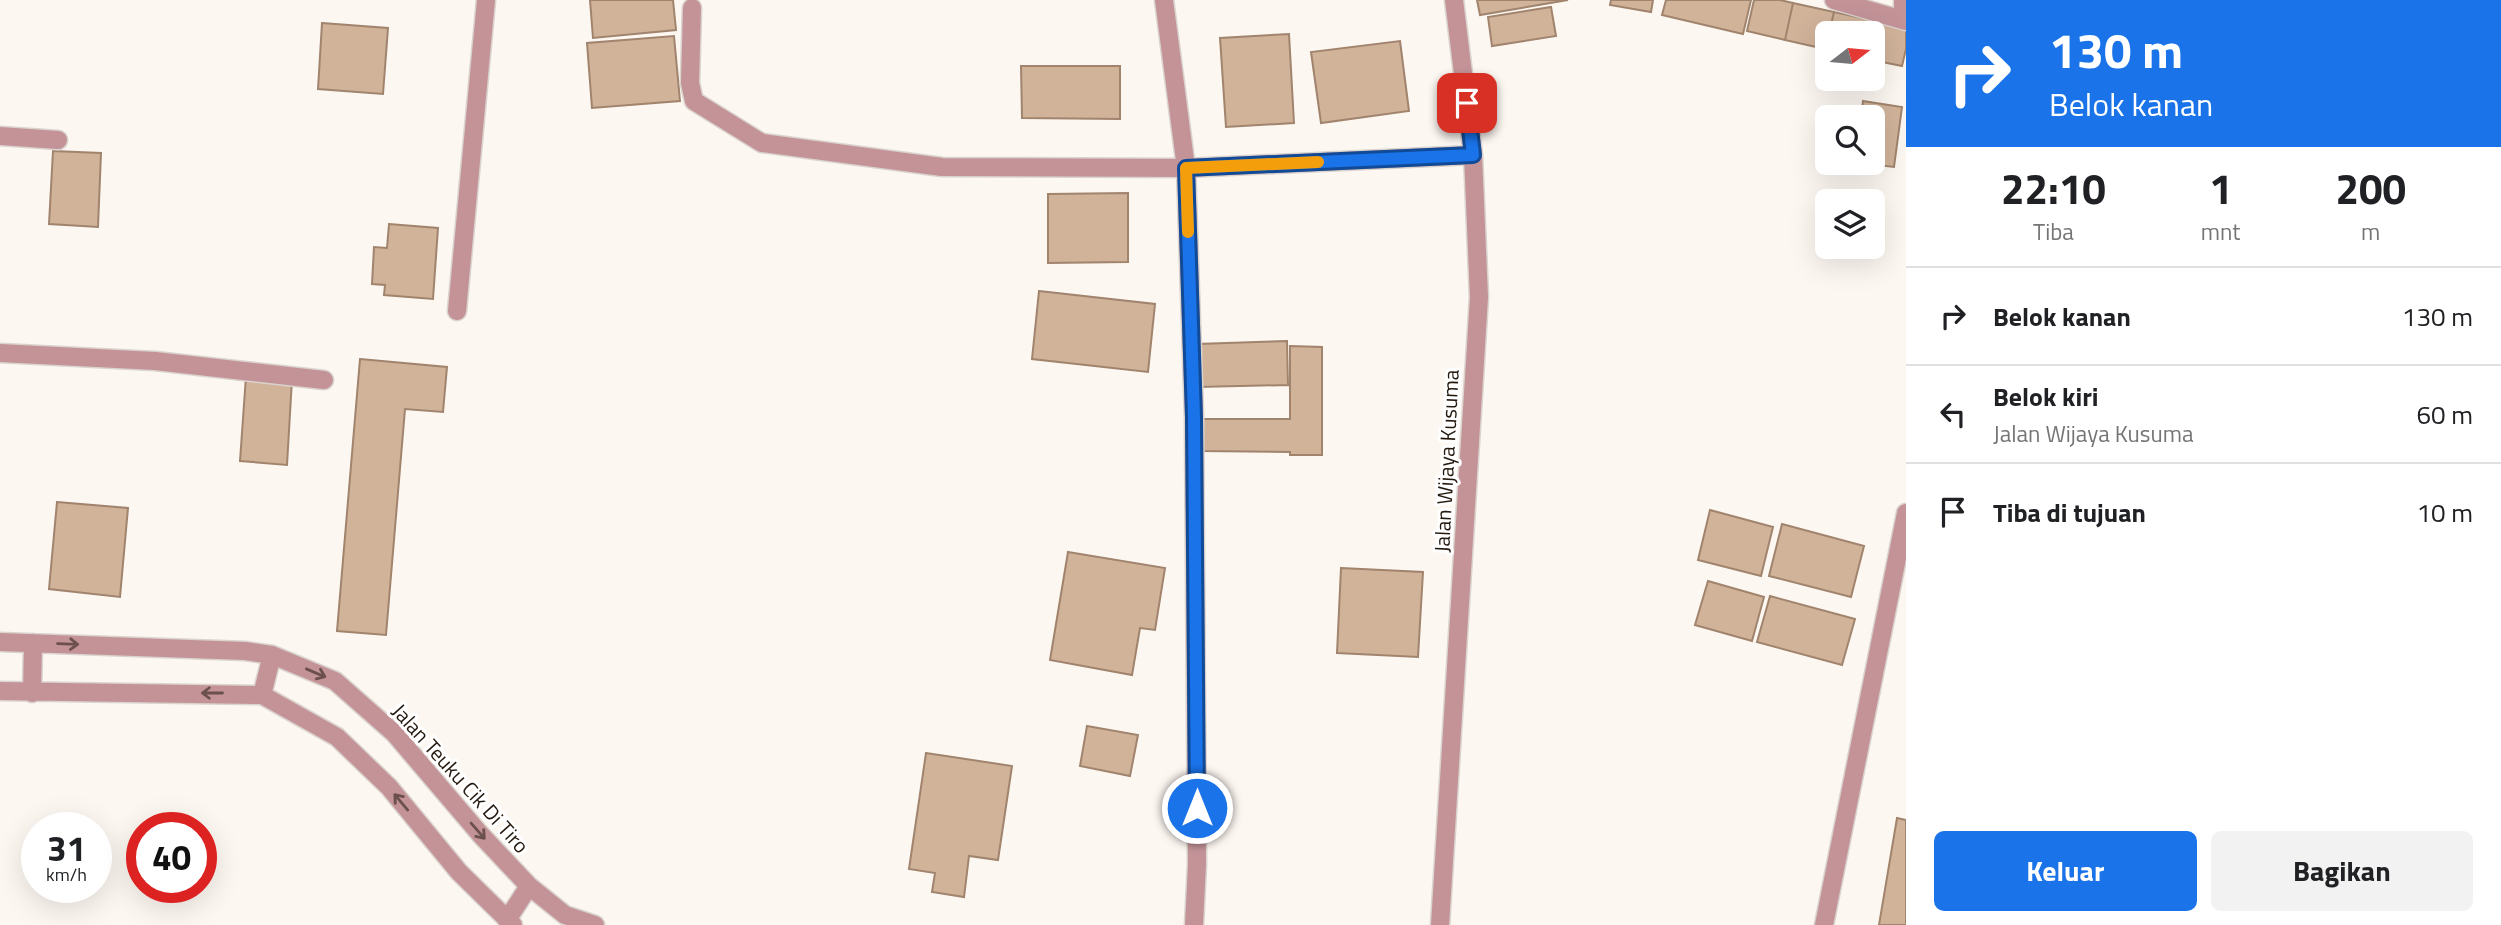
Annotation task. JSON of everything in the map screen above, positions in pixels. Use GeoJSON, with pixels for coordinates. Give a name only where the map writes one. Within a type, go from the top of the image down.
{"type":"FeatureCollection","features":[{"type":"Feature","properties":{"kind":"street"},"geometry":{"type":"LineString","coordinates":[[457,310],[486,0]]}},
{"type":"Feature","properties":{"kind":"street"},"geometry":{"type":"LineString","coordinates":[[1164,0],[1186,168],[1194,431],[1198,864],[1194,925]]}},
{"type":"Feature","properties":{"kind":"street","name":"Jalan Wijaya Kusuma"},"geometry":{"type":"LineString","coordinates":[[1440,925],[1479,297],[1473,155],[1454,0]]}},
{"type":"Feature","properties":{"kind":"street"},"geometry":{"type":"LineString","coordinates":[[1835,0],[1905,20],[1903,0]]}},
{"type":"Feature","properties":{"kind":"street"},"geometry":{"type":"LineString","coordinates":[[692,8],[690,83],[694,101],[762,143],[942,167],[1186,168],[1473,155]]}},
{"type":"Feature","properties":{"kind":"street"},"geometry":{"type":"LineString","coordinates":[[0,136],[58,140]]}},
{"type":"Feature","properties":{"kind":"street"},"geometry":{"type":"LineString","coordinates":[[0,353],[155,360],[324,380]]}},
{"type":"Feature","properties":{"kind":"street"},"geometry":{"type":"LineString","coordinates":[[1824,925],[1906,513]]}},
{"type":"Feature","properties":{"kind":"street","name":"Jalan Teuku Cik Di Tiro"},"geometry":{"type":"LineString","coordinates":[[0,642],[244,651],[272,655],[335,681],[394,733],[480,834],[529,886],[565,915],[595,925]]}},
{"type":"Feature","properties":{"kind":"street"},"geometry":{"type":"LineString","coordinates":[[32,693],[33,643]]}},
{"type":"Feature","properties":{"kind":"street"},"geometry":{"type":"LineString","coordinates":[[262,695],[272,655]]}},
{"type":"Feature","properties":{"kind":"street"},"geometry":{"type":"LineString","coordinates":[[0,691],[262,695],[337,737],[389,787],[459,872],[510,923],[529,886]]}},
{"type":"Feature","properties":{"kind":"building"},"geometry":{"type":"Polygon","coordinates":[[[590,0],[673,0],[676,30],[593,38],[590,0]]]}},
{"type":"Feature","properties":{"kind":"building"},"geometry":{"type":"Polygon","coordinates":[[[1477,0],[1568,0],[1480,15],[1477,0]]]}},
{"type":"Feature","properties":{"kind":"building"},"geometry":{"type":"Polygon","coordinates":[[[1611,0],[1653,0],[1651,12],[1610,5],[1611,0]]]}},
{"type":"Feature","properties":{"kind":"building"},"geometry":{"type":"Polygon","coordinates":[[[1666,0],[1751,0],[1743,34],[1662,15],[1666,0]]]}},
{"type":"Feature","properties":{"kind":"building"},"geometry":{"type":"Polygon","coordinates":[[[1754,0],[1793,3],[1785,40],[1747,31],[1754,0]]]}},
{"type":"Feature","properties":{"kind":"building"},"geometry":{"type":"Polygon","coordinates":[[[1793,3],[1834,12],[1832,21],[1815,21],[1815,47],[1785,40],[1793,3]]]}},
{"type":"Feature","properties":{"kind":"building"},"geometry":{"type":"Polygon","coordinates":[[[1551,7],[1556,36],[1492,46],[1488,17],[1551,7]]]}},
{"type":"Feature","properties":{"kind":"building"},"geometry":{"type":"Polygon","coordinates":[[[1834,12],[1871,20],[1871,21],[1832,21],[1834,12]]]}},
{"type":"Feature","properties":{"kind":"building"},"geometry":{"type":"Polygon","coordinates":[[[322,23],[388,28],[383,94],[318,89],[322,23]]]}},
{"type":"Feature","properties":{"kind":"building"},"geometry":{"type":"Polygon","coordinates":[[[1885,23],[1906,28],[1906,49],[1902,66],[1885,63],[1885,23]]]}},
{"type":"Feature","properties":{"kind":"building"},"geometry":{"type":"Polygon","coordinates":[[[1289,34],[1294,123],[1226,127],[1220,38],[1289,34]]]}},
{"type":"Feature","properties":{"kind":"building"},"geometry":{"type":"Polygon","coordinates":[[[674,36],[680,101],[592,108],[587,43],[674,36]]]}},
{"type":"Feature","properties":{"kind":"building"},"geometry":{"type":"Polygon","coordinates":[[[1400,41],[1409,111],[1321,123],[1311,52],[1400,41]]]}},
{"type":"Feature","properties":{"kind":"building"},"geometry":{"type":"Polygon","coordinates":[[[1021,66],[1120,66],[1120,119],[1022,118],[1021,66]]]}},
{"type":"Feature","properties":{"kind":"building"},"geometry":{"type":"Polygon","coordinates":[[[1863,101],[1902,107],[1894,167],[1885,166],[1885,105],[1862,105],[1863,101]]]}},
{"type":"Feature","properties":{"kind":"building"},"geometry":{"type":"Polygon","coordinates":[[[53,151],[101,153],[98,227],[49,224],[53,151]]]}},
{"type":"Feature","properties":{"kind":"building"},"geometry":{"type":"Polygon","coordinates":[[[1128,193],[1128,262],[1048,263],[1048,194],[1128,193]]]}},
{"type":"Feature","properties":{"kind":"building"},"geometry":{"type":"Polygon","coordinates":[[[389,224],[438,228],[433,299],[384,295],[385,285],[372,284],[374,247],[387,248],[389,224]]]}},
{"type":"Feature","properties":{"kind":"building"},"geometry":{"type":"Polygon","coordinates":[[[1039,291],[1155,304],[1148,372],[1032,359],[1039,291]]]}},
{"type":"Feature","properties":{"kind":"building"},"geometry":{"type":"Polygon","coordinates":[[[1287,341],[1288,385],[1198,387],[1197,344],[1287,341]]]}},
{"type":"Feature","properties":{"kind":"building"},"geometry":{"type":"Polygon","coordinates":[[[1290,346],[1322,347],[1322,455],[1200,451],[1199,419],[1290,419],[1290,346]]]}},
{"type":"Feature","properties":{"kind":"building"},"geometry":{"type":"Polygon","coordinates":[[[360,359],[447,367],[443,412],[405,409],[386,635],[337,631],[360,359]]]}},
{"type":"Feature","properties":{"kind":"building"},"geometry":{"type":"Polygon","coordinates":[[[246,376],[292,379],[287,465],[240,461],[246,376]]]}},
{"type":"Feature","properties":{"kind":"building"},"geometry":{"type":"Polygon","coordinates":[[[57,502],[128,508],[120,597],[49,589],[57,502]]]}},
{"type":"Feature","properties":{"kind":"building"},"geometry":{"type":"Polygon","coordinates":[[[1710,510],[1773,527],[1761,576],[1698,560],[1710,510]]]}},
{"type":"Feature","properties":{"kind":"building"},"geometry":{"type":"Polygon","coordinates":[[[1782,524],[1864,546],[1851,597],[1769,576],[1782,524]]]}},
{"type":"Feature","properties":{"kind":"building"},"geometry":{"type":"Polygon","coordinates":[[[1068,552],[1165,568],[1155,630],[1140,628],[1132,675],[1050,660],[1068,552]]]}},
{"type":"Feature","properties":{"kind":"building"},"geometry":{"type":"Polygon","coordinates":[[[1341,568],[1423,572],[1418,657],[1337,653],[1341,568]]]}},
{"type":"Feature","properties":{"kind":"building"},"geometry":{"type":"Polygon","coordinates":[[[1708,581],[1764,597],[1752,641],[1695,625],[1708,581]]]}},
{"type":"Feature","properties":{"kind":"building"},"geometry":{"type":"Polygon","coordinates":[[[1770,596],[1855,619],[1842,665],[1757,642],[1770,596]]]}},
{"type":"Feature","properties":{"kind":"building"},"geometry":{"type":"Polygon","coordinates":[[[1087,726],[1138,735],[1130,776],[1080,766],[1087,726]]]}},
{"type":"Feature","properties":{"kind":"building"},"geometry":{"type":"Polygon","coordinates":[[[926,753],[1012,766],[998,860],[969,856],[964,897],[932,892],[935,873],[909,869],[926,753]]]}},
{"type":"Feature","properties":{"kind":"building"},"geometry":{"type":"Polygon","coordinates":[[[1897,818],[1906,820],[1906,925],[1879,925],[1897,818]]]}},
{"type":"Feature","properties":{"kind":"slow traffic"},"geometry":{"type":"LineString","coordinates":[[1188,232],[1186,168],[1318,162]]}},
{"type":"Feature","properties":{"kind":"route"},"geometry":{"type":"LineString","coordinates":[[1197,808],[1194,417],[1186,168],[1473,155],[1467,103]]}}]}
